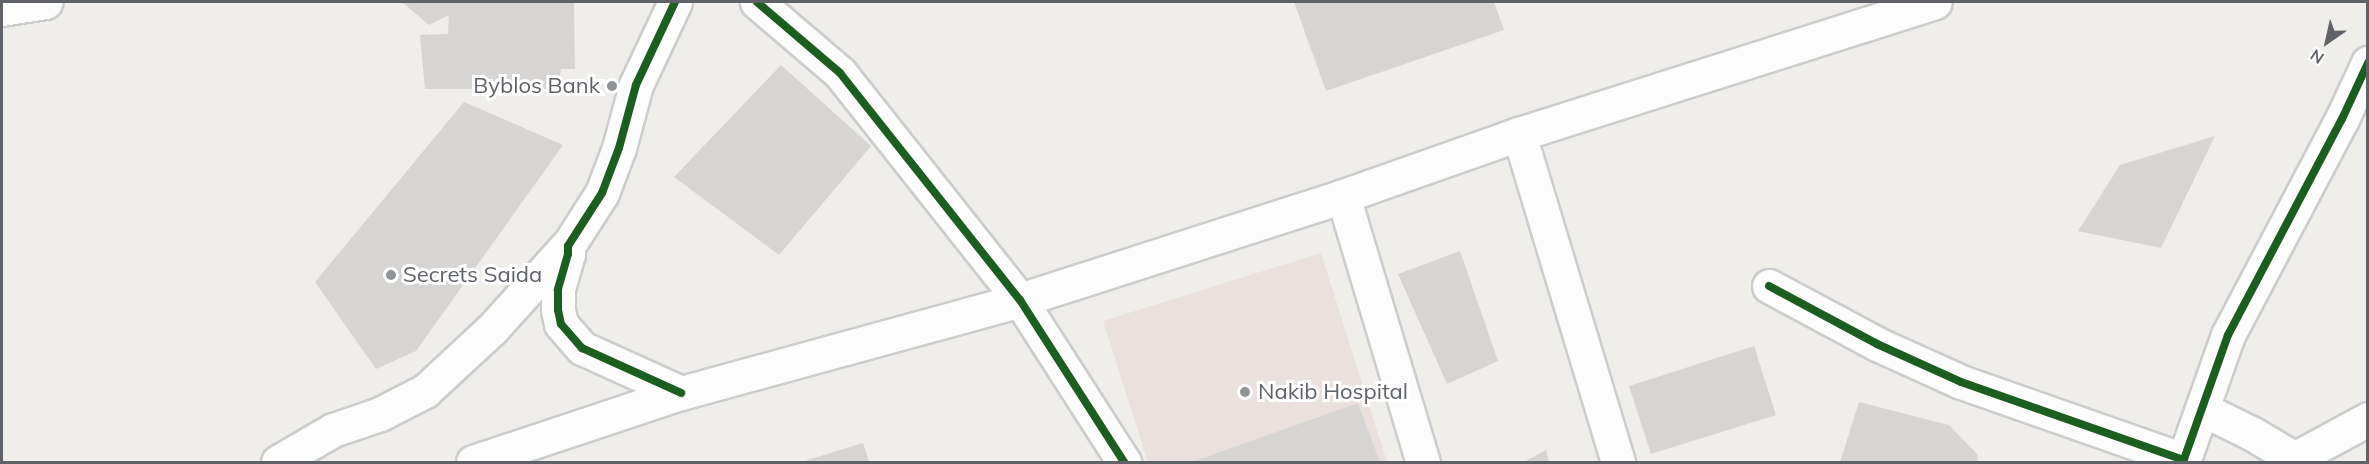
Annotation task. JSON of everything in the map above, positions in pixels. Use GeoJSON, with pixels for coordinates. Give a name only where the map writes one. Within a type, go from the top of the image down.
{"type":"FeatureCollection","features":[{"type":"Feature","properties":{"kind":"street"},"geometry":{"type":"LineString","coordinates":[[2,9],[45,2]]}},
{"type":"Feature","properties":{"kind":"street"},"geometry":{"type":"LineString","coordinates":[[278,462],[333,430],[380,414],[425,391],[492,329],[568,246],[602,193],[619,148],[636,85],[675,2]]}},
{"type":"Feature","properties":{"kind":"street"},"geometry":{"type":"LineString","coordinates":[[757,2],[840,73],[1020,300],[1124,462]]}},
{"type":"Feature","properties":{"kind":"street"},"geometry":{"type":"LineString","coordinates":[[483,459],[540,452],[565,430],[681,393],[1020,300],[1343,196],[1519,134],[1935,2]]}},
{"type":"Feature","properties":{"kind":"street"},"geometry":{"type":"LineString","coordinates":[[1769,286],[1877,344],[1961,382],[2183,461],[2228,335],[2342,119],[2367,63]]}},
{"type":"Feature","properties":{"kind":"street"},"geometry":{"type":"LineString","coordinates":[[1519,134],[1618,462]]}},
{"type":"Feature","properties":{"kind":"street"},"geometry":{"type":"LineString","coordinates":[[1343,196],[1423,462]]}},
{"type":"Feature","properties":{"kind":"street"},"geometry":{"type":"LineString","coordinates":[[568,246],[558,290],[558,310],[561,324],[571,338],[582,348],[681,393]]}},
{"type":"Feature","properties":{"kind":"street"},"geometry":{"type":"LineString","coordinates":[[2202,409],[2298,460],[2367,418]]}},
{"type":"Feature","properties":{"kind":"shaded area","name":"Nakib Hospital"},"geometry":{"type":"Polygon","coordinates":[[[1321,253],[1387,462],[1148,462],[1103,321],[1321,253]]]}},
{"type":"Feature","properties":{"kind":"building"},"geometry":{"type":"Polygon","coordinates":[[[402,2],[574,2],[575,69],[561,69],[558,89],[425,89],[420,35],[448,34],[449,15],[429,25],[402,2]]]}},
{"type":"Feature","properties":{"kind":"building"},"geometry":{"type":"Polygon","coordinates":[[[1294,2],[1494,2],[1504,30],[1326,91],[1294,2]]]}},
{"type":"Feature","properties":{"kind":"building"},"geometry":{"type":"Polygon","coordinates":[[[781,65],[871,146],[779,255],[674,177],[781,65]]]}},
{"type":"Feature","properties":{"kind":"building"},"geometry":{"type":"Polygon","coordinates":[[[464,102],[563,145],[416,351],[376,369],[315,282],[464,102]]]}},
{"type":"Feature","properties":{"kind":"building"},"geometry":{"type":"Polygon","coordinates":[[[2215,136],[2161,248],[2078,231],[2120,165],[2215,136]]]}},
{"type":"Feature","properties":{"kind":"building"},"geometry":{"type":"Polygon","coordinates":[[[1460,251],[1498,361],[1447,384],[1398,274],[1460,251]]]}},
{"type":"Feature","properties":{"kind":"building"},"geometry":{"type":"Polygon","coordinates":[[[1754,346],[1776,415],[1651,454],[1629,386],[1754,346]]]}},
{"type":"Feature","properties":{"kind":"building"},"geometry":{"type":"Polygon","coordinates":[[[1859,402],[1949,425],[1977,454],[1978,462],[1840,462],[1859,402]]]}},
{"type":"Feature","properties":{"kind":"building"},"geometry":{"type":"Polygon","coordinates":[[[1358,403],[1380,462],[1192,462],[1358,403]]]}},
{"type":"Feature","properties":{"kind":"building"},"geometry":{"type":"Polygon","coordinates":[[[863,443],[869,462],[801,462],[863,443]]]}},
{"type":"Feature","properties":{"kind":"building"},"geometry":{"type":"Polygon","coordinates":[[[1546,450],[1549,462],[1524,462],[1546,450]]]}},
{"type":"Feature","properties":{"kind":"cycle path"},"geometry":{"type":"LineString","coordinates":[[675,2],[636,85],[619,148],[602,193],[568,246],[558,290],[558,310],[561,324],[582,348],[681,393]]}},
{"type":"Feature","properties":{"kind":"cycle path"},"geometry":{"type":"LineString","coordinates":[[757,2],[840,73],[1020,300],[1124,462]]}},
{"type":"Feature","properties":{"kind":"cycle path"},"geometry":{"type":"LineString","coordinates":[[2183,462],[2228,335],[2342,119],[2368,63]]}},
{"type":"Feature","properties":{"kind":"cycle path"},"geometry":{"type":"LineString","coordinates":[[1769,286],[1877,344],[1961,382],[2184,460]]}},
{"type":"Feature","properties":{"kind":"place","name":"Byblos Bank"},"geometry":{"type":"Point","coordinates":[612,86]}},
{"type":"Feature","properties":{"kind":"place","name":"Secrets Saida"},"geometry":{"type":"Point","coordinates":[391,275]}},
{"type":"Feature","properties":{"kind":"place","name":"Nakib Hospital"},"geometry":{"type":"Point","coordinates":[1245,392]}}]}
